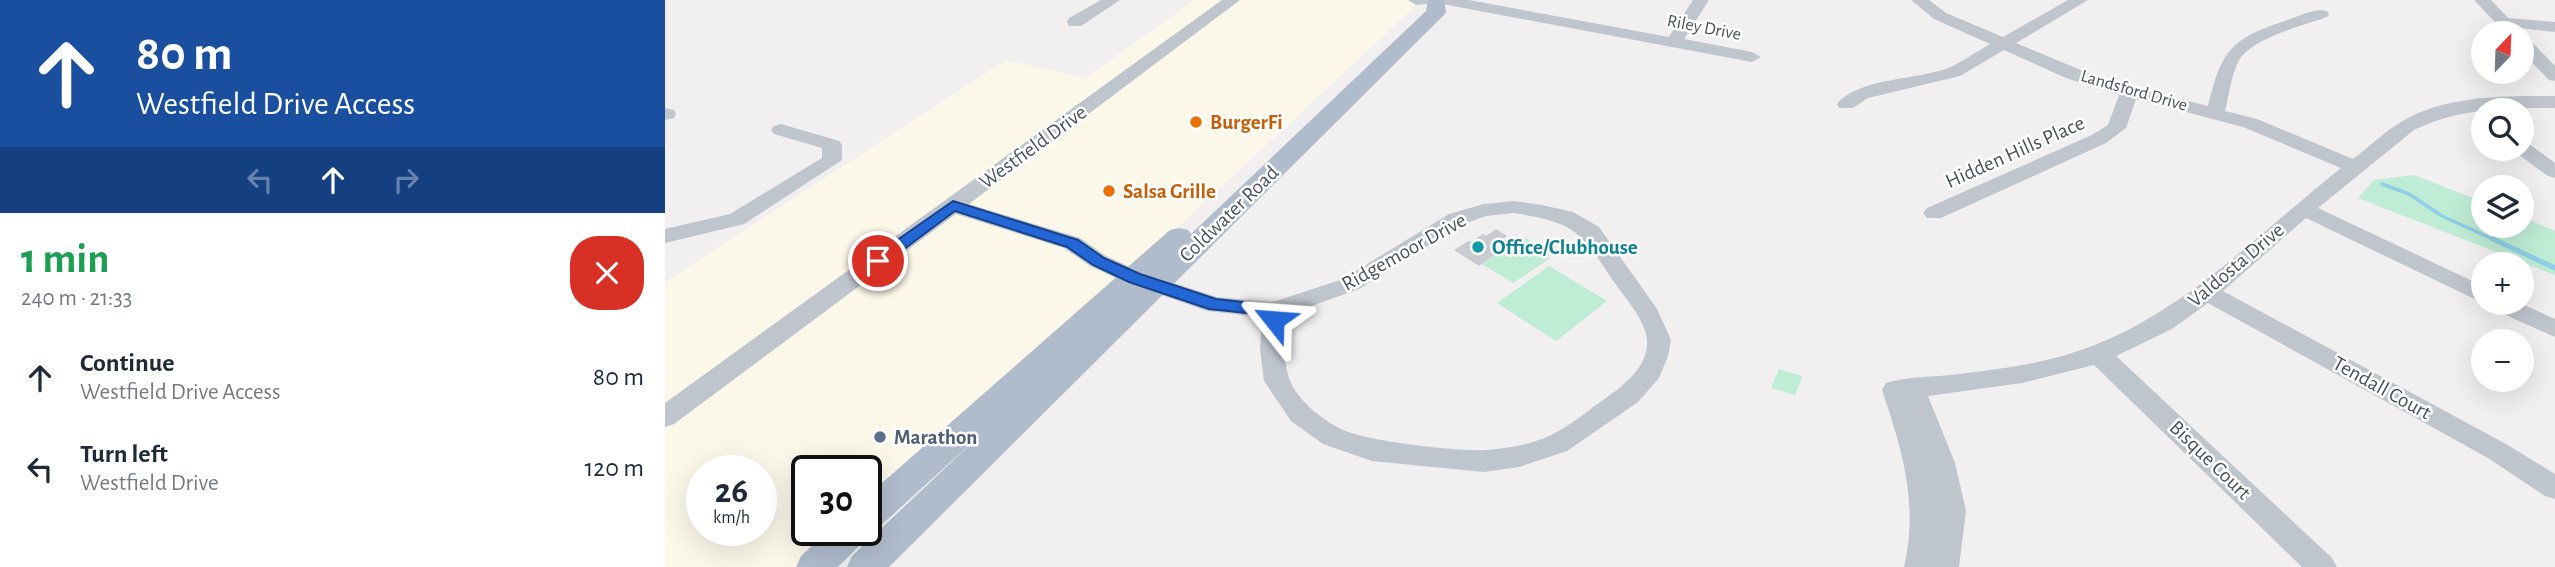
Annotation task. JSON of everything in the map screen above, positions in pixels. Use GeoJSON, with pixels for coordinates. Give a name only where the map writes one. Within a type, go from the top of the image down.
{"type":"FeatureCollection","features":[{"type":"Feature","properties":{"kind":"main road","name":"Coldwater Road"},"geometry":{"type":"LineString","coordinates":[[865,567],[1419,9],[1433,1]]}},
{"type":"Feature","properties":{"kind":"main road","name":"Coldwater Road"},"geometry":{"type":"LineString","coordinates":[[882,505],[1146,282]]}},
{"type":"Feature","properties":{"kind":"main road"},"geometry":{"type":"LineString","coordinates":[[814,567],[836,546]]}},
{"type":"Feature","properties":{"kind":"street"},"geometry":{"type":"LineString","coordinates":[[1075,22],[1112,0]]}},
{"type":"Feature","properties":{"kind":"street","name":"Westfield Drive"},"geometry":{"type":"LineString","coordinates":[[665,417],[1232,0]]}},
{"type":"Feature","properties":{"kind":"street"},"geometry":{"type":"LineString","coordinates":[[1674,42],[1701,0]]}},
{"type":"Feature","properties":{"kind":"street","name":"Landsford Drive"},"geometry":{"type":"LineString","coordinates":[[1919,0],[1940,16],[2071,74],[2276,133],[2356,167]]}},
{"type":"Feature","properties":{"kind":"street"},"geometry":{"type":"LineString","coordinates":[[1846,104],[1862,94],[1954,72],[2080,0]]}},
{"type":"Feature","properties":{"kind":"street"},"geometry":{"type":"LineString","coordinates":[[2482,0],[2502,21]]}},
{"type":"Feature","properties":{"kind":"street","name":"Riley Drive"},"geometry":{"type":"LineString","coordinates":[[1433,1],[1752,57]]}},
{"type":"Feature","properties":{"kind":"street"},"geometry":{"type":"LineString","coordinates":[[2215,114],[2231,58],[2239,49],[2259,37],[2321,14]]}},
{"type":"Feature","properties":{"kind":"street"},"geometry":{"type":"LineString","coordinates":[[2534,27],[2555,26]]}},
{"type":"Feature","properties":{"kind":"street"},"geometry":{"type":"LineString","coordinates":[[2534,54],[2555,76]]}},
{"type":"Feature","properties":{"kind":"street","name":"Hidden Hills Place"},"geometry":{"type":"LineString","coordinates":[[1934,213],[2099,139],[2116,128],[2129,92]]}},
{"type":"Feature","properties":{"kind":"street","name":"Valdosta Drive"},"geometry":{"type":"LineString","coordinates":[[1904,390],[1986,381],[2043,369],[2098,354],[2144,334],[2206,292],[2407,125],[2425,116],[2461,107],[2555,102]]}},
{"type":"Feature","properties":{"kind":"street"},"geometry":{"type":"LineString","coordinates":[[2461,107],[2471,114]]}},
{"type":"Feature","properties":{"kind":"street"},"geometry":{"type":"LineString","coordinates":[[665,236],[737,219],[832,160],[832,145],[781,130]]}},
{"type":"Feature","properties":{"kind":"street"},"geometry":{"type":"LineString","coordinates":[[2534,157],[2555,172]]}},
{"type":"Feature","properties":{"kind":"street","name":"Ridgemoor Drive"},"geometry":{"type":"LineString","coordinates":[[953,206],[1072,243],[1098,261],[1146,282],[1215,305],[1274,310],[1351,284],[1456,219],[1484,210],[1504,208],[1542,211],[1566,217],[1591,232],[1649,315],[1659,340],[1656,356],[1646,378],[1629,395],[1558,444],[1519,456],[1484,461],[1372,450],[1332,437],[1300,414],[1277,381],[1272,349],[1274,310]]}},
{"type":"Feature","properties":{"kind":"street"},"geometry":{"type":"LineString","coordinates":[[2304,209],[2471,289]]}},
{"type":"Feature","properties":{"kind":"street","name":"Tendall Court"},"geometry":{"type":"LineString","coordinates":[[2206,292],[2497,451],[2555,488]]}},
{"type":"Feature","properties":{"kind":"street"},"geometry":{"type":"LineString","coordinates":[[2525,315],[2555,329]]}},
{"type":"Feature","properties":{"kind":"street","name":"Bisque Court"},"geometry":{"type":"LineString","coordinates":[[2098,354],[2322,567]]}},
{"type":"Feature","properties":{"kind":"street"},"geometry":{"type":"LineString","coordinates":[[1904,390],[1927,508],[1919,567]]}},
{"type":"Feature","properties":{"kind":"street"},"geometry":{"type":"LineString","coordinates":[[1904,390],[1941,463],[1952,511],[1944,567]]}},
{"type":"Feature","properties":{"kind":"shaded area"},"geometry":{"type":"Polygon","coordinates":[[[1195,0],[1422,0],[1113,288],[882,492],[882,455],[791,455],[791,546],[821,546],[797,567],[665,567],[665,282],[1006,60],[1085,78],[1195,0]]]}},
{"type":"Feature","properties":{"kind":"green space"},"geometry":{"type":"Polygon","coordinates":[[[2414,175],[2471,197],[2471,238],[2534,238],[2534,222],[2555,231],[2555,275],[2534,267],[2534,252],[2496,252],[2358,198],[2374,180],[2414,175]]]}},
{"type":"Feature","properties":{"kind":"green space"},"geometry":{"type":"Polygon","coordinates":[[[1526,238],[1550,252],[1549,259],[1513,283],[1482,264],[1496,254],[1491,250],[1501,244],[1507,246],[1518,239],[1526,238]]]}},
{"type":"Feature","properties":{"kind":"green space"},"geometry":{"type":"Polygon","coordinates":[[[1549,266],[1607,301],[1556,341],[1497,303],[1549,266]]]}},
{"type":"Feature","properties":{"kind":"green space"},"geometry":{"type":"Polygon","coordinates":[[[1779,369],[1803,376],[1795,395],[1771,388],[1779,369]]]}},
{"type":"Feature","properties":{"kind":"building","name":"Office/Clubhouse"},"geometry":{"type":"Polygon","coordinates":[[[1496,229],[1507,236],[1491,250],[1497,253],[1479,266],[1454,250],[1483,234],[1486,236],[1496,229]]]}},
{"type":"Feature","properties":{"kind":"waterway"},"geometry":{"type":"LineString","coordinates":[[2382,184],[2409,194],[2442,216],[2497,241]]}},
{"type":"Feature","properties":{"kind":"waterway"},"geometry":{"type":"LineString","coordinates":[[2493,239],[2555,268]]}},
{"type":"Feature","properties":{"kind":"place","name":"BurgerFi"},"geometry":{"type":"Point","coordinates":[1196,122]}},
{"type":"Feature","properties":{"kind":"place","name":"Salsa Grille"},"geometry":{"type":"Point","coordinates":[1109,191]}},
{"type":"Feature","properties":{"kind":"place","name":"Office/Clubhouse"},"geometry":{"type":"Point","coordinates":[1478,247]}},
{"type":"Feature","properties":{"kind":"place","name":"Marathon"},"geometry":{"type":"Point","coordinates":[880,437]}},
{"type":"Feature","properties":{"kind":"route"},"geometry":{"type":"LineString","coordinates":[[878,261],[953,206],[1072,243],[1098,261],[1135,278],[1215,305],[1274,310],[1274,320]]}}]}
